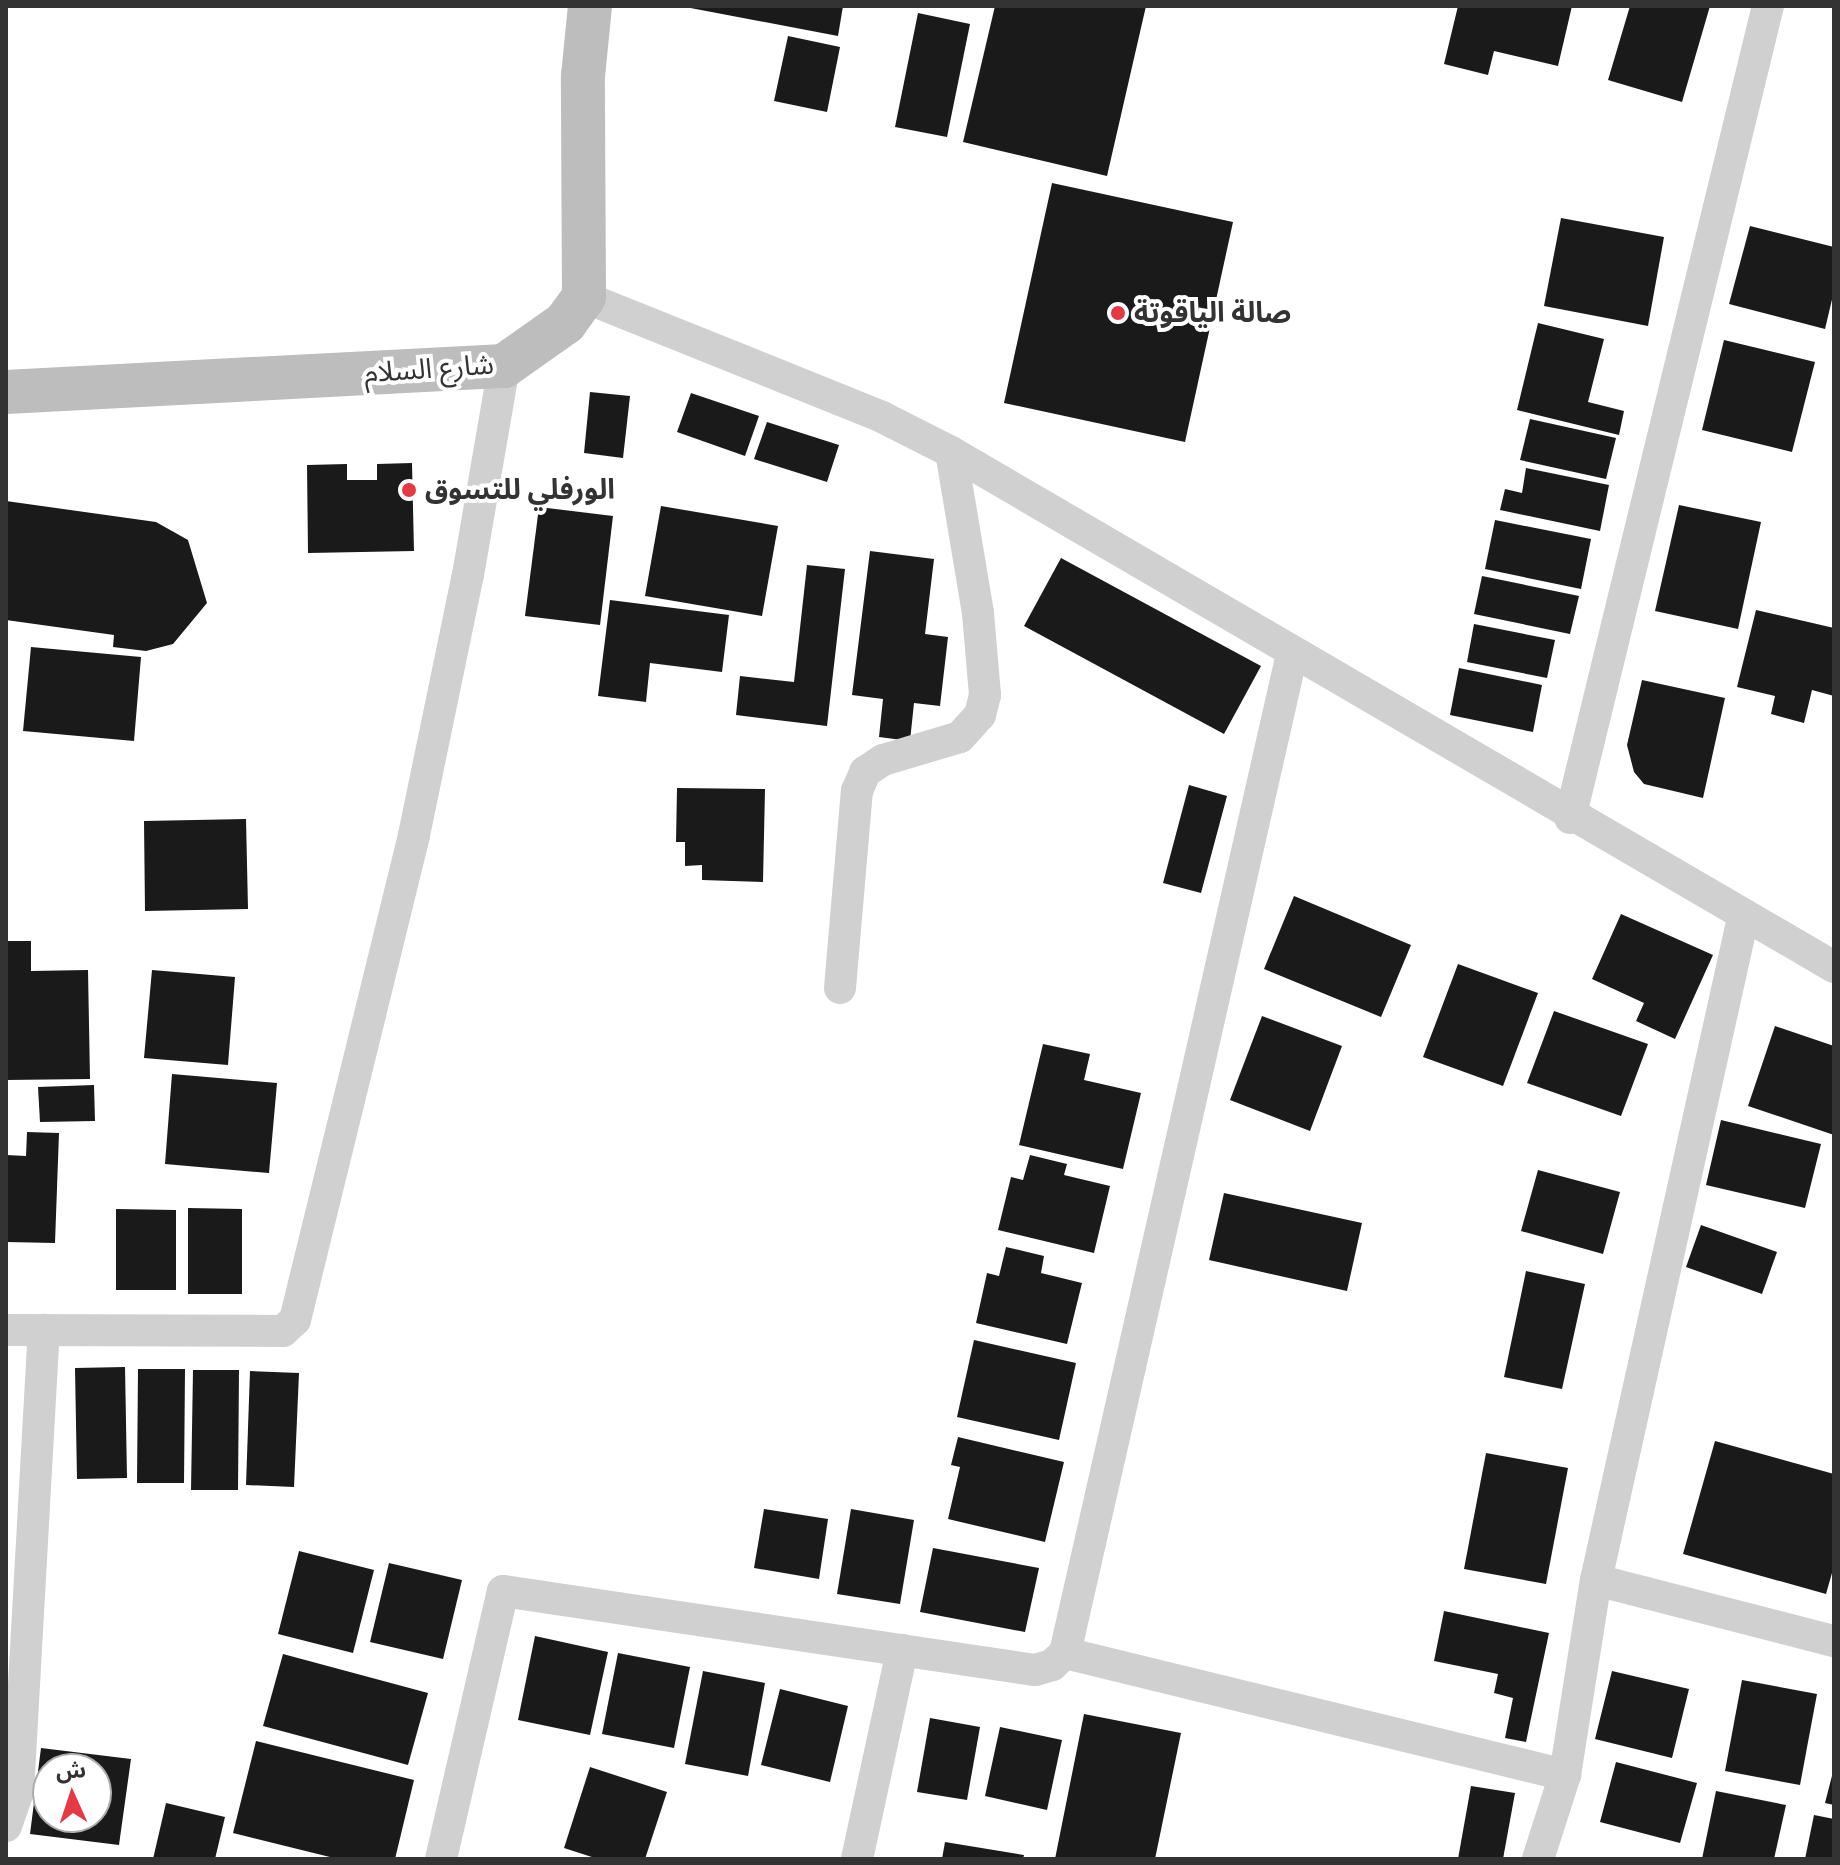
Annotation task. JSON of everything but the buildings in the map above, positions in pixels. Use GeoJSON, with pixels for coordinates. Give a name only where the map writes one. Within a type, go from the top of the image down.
{"type":"FeatureCollection","features":[{"type":"Feature","properties":{"kind":"main road"},"geometry":{"type":"LineString","coordinates":[[584,297],[583,76],[590,6]]}},
{"type":"Feature","properties":{"kind":"main road","name":"شارع السلام"},"geometry":{"type":"LineString","coordinates":[[6,392],[504,366],[565,323],[584,297]]}},
{"type":"Feature","properties":{"kind":"street"},"geometry":{"type":"LineString","coordinates":[[1570,818],[1768,6]]}},
{"type":"Feature","properties":{"kind":"street"},"geometry":{"type":"LineString","coordinates":[[584,297],[882,417],[951,452],[1570,818],[1834,967]]}},
{"type":"Feature","properties":{"kind":"street"},"geometry":{"type":"LineString","coordinates":[[6,1330],[283,1331],[295,1320],[414,835],[504,366]]}},
{"type":"Feature","properties":{"kind":"street"},"geometry":{"type":"LineString","coordinates":[[840,988],[857,791],[865,772],[883,760],[960,737],[980,715],[985,695],[978,613],[951,452]]}},
{"type":"Feature","properties":{"kind":"street"},"geometry":{"type":"LineString","coordinates":[[441,1859],[503,1591],[1035,1670],[1052,1665],[1065,1653],[1292,654]]}},
{"type":"Feature","properties":{"kind":"street"},"geometry":{"type":"LineString","coordinates":[[1545,1857],[1565,1775],[1596,1580],[1743,918]]}},
{"type":"Feature","properties":{"kind":"street"},"geometry":{"type":"LineString","coordinates":[[6,1826],[18,1792],[44,1330]]}},
{"type":"Feature","properties":{"kind":"street"},"geometry":{"type":"LineString","coordinates":[[1596,1580],[1834,1641]]}},
{"type":"Feature","properties":{"kind":"street"},"geometry":{"type":"LineString","coordinates":[[857,1859],[902,1650]]}},
{"type":"Feature","properties":{"kind":"street"},"geometry":{"type":"LineString","coordinates":[[1065,1653],[1565,1775]]}},
{"type":"Feature","properties":{"kind":"place","name":"صالة الياقوتة"},"geometry":{"type":"Point","coordinates":[1118,313]}},
{"type":"Feature","properties":{"kind":"place","name":"الورفلي للتسوق"},"geometry":{"type":"Point","coordinates":[409,490]}}]}
